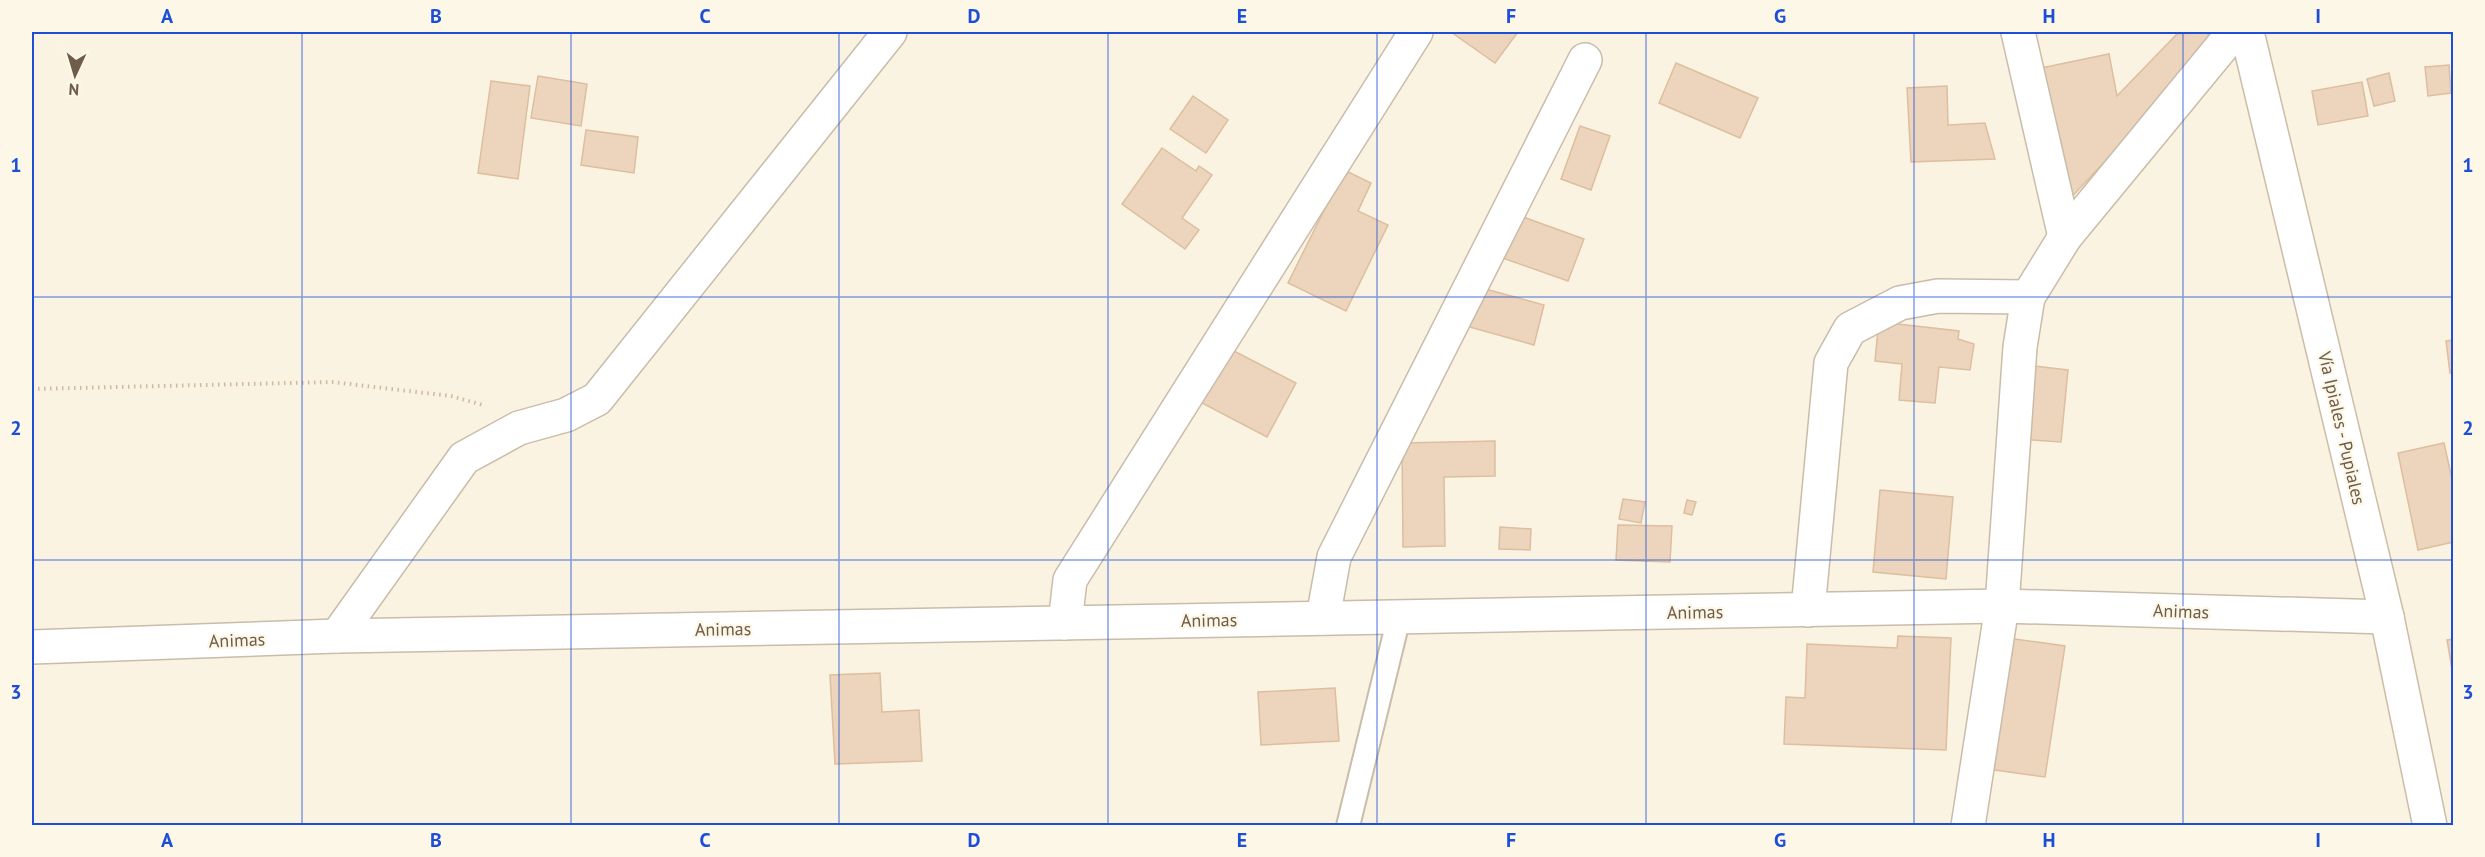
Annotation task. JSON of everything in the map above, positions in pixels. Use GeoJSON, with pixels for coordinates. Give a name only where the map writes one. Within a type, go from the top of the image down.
{"type":"FeatureCollection","features":[{"type":"Feature","properties":{"kind":"street"},"geometry":{"type":"LineString","coordinates":[[338,636],[464,458],[519,428],[566,415],[597,399],[890,32]]}},
{"type":"Feature","properties":{"kind":"street"},"geometry":{"type":"LineString","coordinates":[[1065,623],[1070,580],[1416,32]]}},
{"type":"Feature","properties":{"kind":"street"},"geometry":{"type":"LineString","coordinates":[[2018,32],[2065,237]]}},
{"type":"Feature","properties":{"kind":"street"},"geometry":{"type":"LineString","coordinates":[[1968,825],[2002,606],[2020,347],[2028,297],[2065,237],[2234,32]]}},
{"type":"Feature","properties":{"kind":"street","name":"Vía Ipiales - Pupiales"},"geometry":{"type":"LineString","coordinates":[[2247,32],[2387,617],[2430,825]]}},
{"type":"Feature","properties":{"kind":"street"},"geometry":{"type":"LineString","coordinates":[[1323,618],[1334,557],[1585,60]]}},
{"type":"Feature","properties":{"kind":"street"},"geometry":{"type":"LineString","coordinates":[[1808,610],[1831,363],[1850,330],[1900,303],[1938,296],[2028,297]]}},
{"type":"Feature","properties":{"kind":"street","name":"Animas"},"geometry":{"type":"LineString","coordinates":[[32,647],[338,636],[2002,606],[2387,617]]}},
{"type":"Feature","properties":{"kind":"lane"},"geometry":{"type":"LineString","coordinates":[[1348,825],[1399,617]]}},
{"type":"Feature","properties":{"kind":"path"},"geometry":{"type":"LineString","coordinates":[[32,389],[332,382],[451,396],[479,402],[519,428]]}},
{"type":"Feature","properties":{"kind":"building"},"geometry":{"type":"Polygon","coordinates":[[[1451,32],[1518,32],[1495,63],[1451,32]]]}},
{"type":"Feature","properties":{"kind":"building"},"geometry":{"type":"Polygon","coordinates":[[[2208,32],[2210,50],[2064,205],[2036,69],[2109,54],[2117,96],[2177,34],[2208,32]]]}},
{"type":"Feature","properties":{"kind":"building"},"geometry":{"type":"Polygon","coordinates":[[[1676,63],[1758,98],[1740,138],[1659,103],[1676,63]]]}},
{"type":"Feature","properties":{"kind":"building"},"geometry":{"type":"Polygon","coordinates":[[[2449,65],[2451,93],[2428,96],[2425,67],[2449,65]]]}},
{"type":"Feature","properties":{"kind":"building"},"geometry":{"type":"Polygon","coordinates":[[[2389,73],[2395,101],[2374,106],[2367,79],[2389,73]]]}},
{"type":"Feature","properties":{"kind":"building"},"geometry":{"type":"Polygon","coordinates":[[[538,76],[587,84],[581,126],[531,118],[538,76]]]}},
{"type":"Feature","properties":{"kind":"building"},"geometry":{"type":"Polygon","coordinates":[[[491,81],[530,86],[518,179],[478,173],[491,81]]]}},
{"type":"Feature","properties":{"kind":"building"},"geometry":{"type":"Polygon","coordinates":[[[2362,82],[2368,116],[2318,125],[2312,91],[2362,82]]]}},
{"type":"Feature","properties":{"kind":"building"},"geometry":{"type":"Polygon","coordinates":[[[1947,86],[1948,125],[1985,123],[1995,159],[1911,162],[1907,88],[1947,86]]]}},
{"type":"Feature","properties":{"kind":"building"},"geometry":{"type":"Polygon","coordinates":[[[1193,96],[1228,120],[1206,153],[1170,129],[1193,96]]]}},
{"type":"Feature","properties":{"kind":"building"},"geometry":{"type":"Polygon","coordinates":[[[1580,126],[1610,136],[1591,190],[1561,179],[1580,126]]]}},
{"type":"Feature","properties":{"kind":"building"},"geometry":{"type":"Polygon","coordinates":[[[586,130],[638,137],[634,173],[581,165],[586,130]]]}},
{"type":"Feature","properties":{"kind":"building"},"geometry":{"type":"Polygon","coordinates":[[[1162,148],[1196,171],[1199,166],[1212,175],[1182,218],[1199,230],[1185,249],[1122,204],[1162,148]]]}},
{"type":"Feature","properties":{"kind":"building"},"geometry":{"type":"Polygon","coordinates":[[[1344,170],[1371,183],[1358,211],[1388,225],[1346,311],[1288,283],[1344,170]]]}},
{"type":"Feature","properties":{"kind":"building"},"geometry":{"type":"Polygon","coordinates":[[[1512,213],[1584,239],[1568,281],[1497,256],[1512,213]]]}},
{"type":"Feature","properties":{"kind":"building"},"geometry":{"type":"Polygon","coordinates":[[[1478,287],[1544,305],[1534,345],[1466,326],[1478,287]]]}},
{"type":"Feature","properties":{"kind":"building"},"geometry":{"type":"Polygon","coordinates":[[[1879,319],[1889,323],[1959,331],[1958,339],[1974,344],[1970,370],[1939,367],[1935,403],[1899,400],[1902,364],[1875,361],[1879,319]]]}},
{"type":"Feature","properties":{"kind":"building"},"geometry":{"type":"Polygon","coordinates":[[[2454,340],[2454,372],[2450,373],[2446,341],[2454,340]]]}},
{"type":"Feature","properties":{"kind":"building"},"geometry":{"type":"Polygon","coordinates":[[[1230,349],[1296,383],[1267,437],[1202,403],[1230,349]]]}},
{"type":"Feature","properties":{"kind":"building"},"geometry":{"type":"Polygon","coordinates":[[[2026,365],[2068,370],[2061,442],[2019,439],[2026,365]]]}},
{"type":"Feature","properties":{"kind":"building"},"geometry":{"type":"Polygon","coordinates":[[[1495,441],[1495,476],[1444,477],[1445,546],[1403,547],[1402,443],[1495,441]]]}},
{"type":"Feature","properties":{"kind":"building"},"geometry":{"type":"Polygon","coordinates":[[[2444,443],[2454,488],[2454,542],[2418,550],[2398,453],[2444,443]]]}},
{"type":"Feature","properties":{"kind":"building"},"geometry":{"type":"Polygon","coordinates":[[[1880,490],[1953,497],[1946,579],[1873,572],[1880,490]]]}},
{"type":"Feature","properties":{"kind":"building"},"geometry":{"type":"Polygon","coordinates":[[[1623,499],[1645,502],[1641,523],[1619,519],[1623,499]]]}},
{"type":"Feature","properties":{"kind":"building"},"geometry":{"type":"Polygon","coordinates":[[[1687,500],[1696,502],[1692,515],[1684,513],[1687,500]]]}},
{"type":"Feature","properties":{"kind":"building"},"geometry":{"type":"Polygon","coordinates":[[[1618,525],[1672,526],[1670,562],[1616,560],[1618,525]]]}},
{"type":"Feature","properties":{"kind":"building"},"geometry":{"type":"Polygon","coordinates":[[[1500,527],[1531,529],[1530,550],[1499,549],[1500,527]]]}},
{"type":"Feature","properties":{"kind":"building"},"geometry":{"type":"Polygon","coordinates":[[[1898,636],[1951,638],[1946,750],[1784,744],[1786,697],[1805,698],[1807,644],[1897,648],[1898,636]]]}},
{"type":"Feature","properties":{"kind":"building"},"geometry":{"type":"Polygon","coordinates":[[[2001,637],[2065,646],[2045,777],[1981,768],[2001,637]]]}},
{"type":"Feature","properties":{"kind":"building"},"geometry":{"type":"Polygon","coordinates":[[[2454,639],[2454,681],[2447,640],[2454,639]]]}},
{"type":"Feature","properties":{"kind":"building"},"geometry":{"type":"Polygon","coordinates":[[[880,673],[882,712],[919,710],[922,761],[835,764],[830,675],[880,673]]]}},
{"type":"Feature","properties":{"kind":"building"},"geometry":{"type":"Polygon","coordinates":[[[1335,688],[1339,741],[1261,745],[1258,692],[1335,688]]]}}]}
